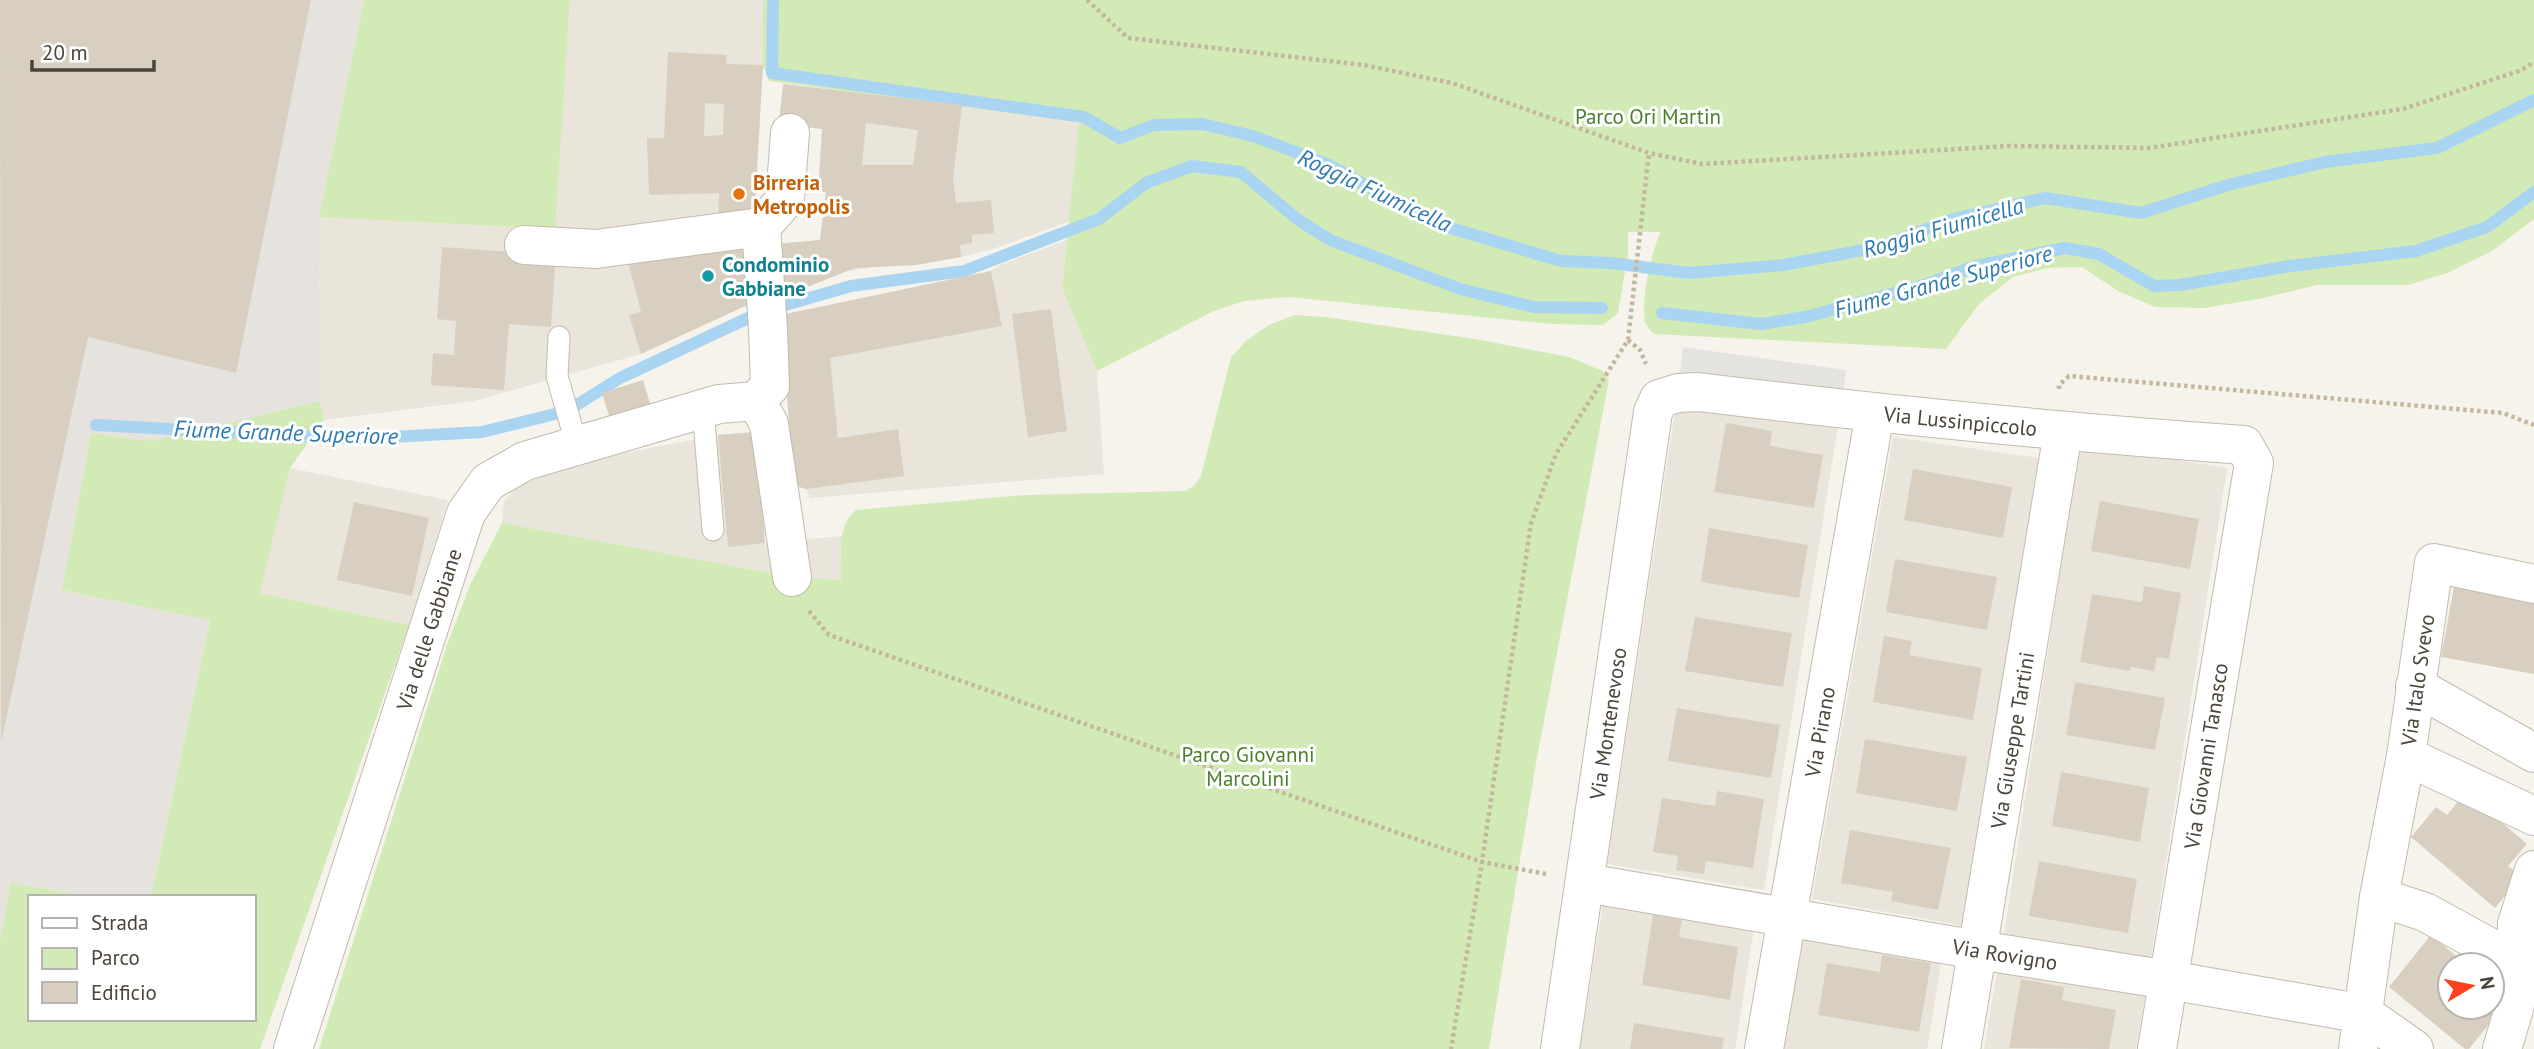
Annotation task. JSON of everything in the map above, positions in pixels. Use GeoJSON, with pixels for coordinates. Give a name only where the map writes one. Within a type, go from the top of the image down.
{"type":"FeatureCollection","features":[{"type":"Feature","properties":{"kind":"street"},"geometry":{"type":"LineString","coordinates":[[524,245],[596,249],[761,227],[785,200],[790,133]]}},
{"type":"Feature","properties":{"kind":"street"},"geometry":{"type":"LineString","coordinates":[[761,227],[770,386],[756,401],[769,424],[792,577]]}},
{"type":"Feature","properties":{"kind":"street","name":"Via Lussinpiccolo"},"geometry":{"type":"LineString","coordinates":[[1659,399],[1678,393],[1698,392],[2063,432],[2244,445],[2254,463]]}},
{"type":"Feature","properties":{"kind":"street","name":"Via Montenevoso"},"geometry":{"type":"LineString","coordinates":[[1560,1049],[1653,412],[1659,399]]}},
{"type":"Feature","properties":{"kind":"street","name":"Via delle Gabbiane"},"geometry":{"type":"LineString","coordinates":[[293,1049],[466,513],[488,482],[526,461],[719,404],[756,401]]}},
{"type":"Feature","properties":{"kind":"street","name":"Via Pirano"},"geometry":{"type":"LineString","coordinates":[[1764,1049],[1875,413]]}},
{"type":"Feature","properties":{"kind":"street","name":"Via Giuseppe Tartini"},"geometry":{"type":"LineString","coordinates":[[1961,1049],[2063,432]]}},
{"type":"Feature","properties":{"kind":"street","name":"Via Giovanni Tanasco"},"geometry":{"type":"LineString","coordinates":[[2157,1049],[2254,463]]}},
{"type":"Feature","properties":{"kind":"street","name":"Via Italo Svevo"},"geometry":{"type":"LineString","coordinates":[[2361,1032],[2379,897],[2406,756],[2434,564],[2534,584]]}},
{"type":"Feature","properties":{"kind":"street"},"geometry":{"type":"LineString","coordinates":[[2415,686],[2534,753]]}},
{"type":"Feature","properties":{"kind":"street"},"geometry":{"type":"LineString","coordinates":[[2406,756],[2534,816]]}},
{"type":"Feature","properties":{"kind":"street"},"geometry":{"type":"LineString","coordinates":[[2502,1049],[2525,965],[2517,925],[2534,870]]}},
{"type":"Feature","properties":{"kind":"street","name":"Via Rovigno"},"geometry":{"type":"LineString","coordinates":[[1586,883],[2169,980],[2414,1049]]}},
{"type":"Feature","properties":{"kind":"street"},"geometry":{"type":"LineString","coordinates":[[2379,897],[2426,912],[2525,965]]}},
{"type":"Feature","properties":{"kind":"lane"},"geometry":{"type":"LineString","coordinates":[[559,337],[557,376],[577,446]]}},
{"type":"Feature","properties":{"kind":"lane"},"geometry":{"type":"LineString","coordinates":[[703,409],[713,530]]}},
{"type":"Feature","properties":{"kind":"path"},"geometry":{"type":"LineString","coordinates":[[1087,0],[1128,38],[1364,65],[1452,83],[1649,153],[1702,164],[2009,146],[2149,148],[2403,109],[2522,70],[2534,62]]}},
{"type":"Feature","properties":{"kind":"path"},"geometry":{"type":"LineString","coordinates":[[1451,1049],[1482,862],[1531,523],[1556,454],[1628,340],[1649,153]]}},
{"type":"Feature","properties":{"kind":"path"},"geometry":{"type":"LineString","coordinates":[[2063,432],[2059,385],[2069,376],[2503,413],[2534,425]]}},
{"type":"Feature","properties":{"kind":"path"},"geometry":{"type":"LineString","coordinates":[[792,577],[798,594],[811,615],[829,635],[1482,862],[1586,883]]}},
{"type":"Feature","properties":{"kind":"shaded area"},"geometry":{"type":"Polygon","coordinates":[[[0,0],[364,0],[319,217],[320,401],[152,441],[91,433],[62,590],[210,619],[151,895],[82,895],[10,883],[0,942],[0,0]]]}},
{"type":"Feature","properties":{"kind":"shaded area"},"geometry":{"type":"Polygon","coordinates":[[[570,0],[763,0],[763,65],[754,221],[681,334],[641,354],[474,401],[324,420],[320,401],[319,217],[554,229],[570,0]]]}},
{"type":"Feature","properties":{"kind":"shaded area"},"geometry":{"type":"Polygon","coordinates":[[[783,84],[1079,121],[1070,221],[993,249],[961,257],[916,265],[879,266],[843,272],[776,244],[820,240],[826,192],[818,191],[822,129],[779,124],[783,84]]]}},
{"type":"Feature","properties":{"kind":"shaded area"},"geometry":{"type":"Polygon","coordinates":[[[1067,240],[1062,288],[1097,371],[1104,474],[810,498],[807,490],[796,486],[793,476],[781,315],[991,271],[1000,265],[1067,240]]]}},
{"type":"Feature","properties":{"kind":"shaded area"},"geometry":{"type":"Polygon","coordinates":[[[1683,347],[1846,370],[1843,396],[1680,373],[1683,347]]]}},
{"type":"Feature","properties":{"kind":"shaded area"},"geometry":{"type":"Polygon","coordinates":[[[1676,405],[1838,426],[1764,890],[1607,864],[1676,405]]]}},
{"type":"Feature","properties":{"kind":"shaded area"},"geometry":{"type":"Polygon","coordinates":[[[756,432],[765,543],[842,536],[842,580],[792,577],[502,523],[504,501],[518,487],[544,475],[599,458],[718,435],[756,432]]]}},
{"type":"Feature","properties":{"kind":"shaded area"},"geometry":{"type":"Polygon","coordinates":[[[1893,437],[2047,459],[1965,926],[1812,899],[1893,437]]]}},
{"type":"Feature","properties":{"kind":"shaded area"},"geometry":{"type":"Polygon","coordinates":[[[2080,444],[2227,468],[2151,958],[2004,934],[2080,444]]]}},
{"type":"Feature","properties":{"kind":"shaded area"},"geometry":{"type":"Polygon","coordinates":[[[290,468],[448,500],[409,625],[260,593],[290,468]]]}},
{"type":"Feature","properties":{"kind":"shaded area"},"geometry":{"type":"Polygon","coordinates":[[[1603,904],[1754,929],[1735,1049],[1580,1049],[1603,904]]]}},
{"type":"Feature","properties":{"kind":"shaded area"},"geometry":{"type":"Polygon","coordinates":[[[1795,934],[1942,957],[1927,1049],[1777,1049],[1795,934]]]}},
{"type":"Feature","properties":{"kind":"shaded area"},"geometry":{"type":"Polygon","coordinates":[[[1998,966],[2146,991],[2136,1049],[1984,1049],[1998,966]]]}},
{"type":"Feature","properties":{"kind":"green space"},"geometry":{"type":"Polygon","coordinates":[[[364,0],[570,0],[555,229],[319,217],[364,0]]]}},
{"type":"Feature","properties":{"kind":"green space","name":"Parco Ori Martin"},"geometry":{"type":"Polygon","coordinates":[[[763,0],[2534,0],[2534,219],[2492,251],[2447,273],[2408,285],[2317,285],[2204,308],[2155,307],[2118,291],[2082,267],[2048,268],[2013,277],[1979,304],[1946,349],[1654,334],[1646,323],[1644,301],[1650,263],[1661,232],[1628,232],[1628,254],[1618,313],[1603,325],[1551,324],[1289,297],[1244,301],[1214,311],[1097,371],[1062,288],[1079,122],[769,81],[763,65],[763,0]]]}},
{"type":"Feature","properties":{"kind":"green space","name":"Parco Giovanni Marcolini"},"geometry":{"type":"Polygon","coordinates":[[[1295,315],[1326,317],[1481,340],[1569,357],[1603,371],[1609,380],[1536,763],[1489,1049],[319,1049],[447,645],[470,585],[502,523],[792,577],[841,580],[841,543],[845,525],[856,510],[1024,495],[1185,491],[1194,486],[1201,476],[1231,357],[1247,340],[1269,325],[1295,315]]]}},
{"type":"Feature","properties":{"kind":"green space"},"geometry":{"type":"Polygon","coordinates":[[[320,401],[324,420],[290,468],[260,593],[409,625],[260,1049],[0,1049],[0,942],[10,883],[82,895],[28,895],[28,1021],[256,1021],[256,895],[151,895],[210,620],[62,590],[91,433],[152,441],[320,401]]]}},
{"type":"Feature","properties":{"kind":"building"},"geometry":{"type":"Polygon","coordinates":[[[0,0],[311,0],[236,373],[88,337],[1,743],[0,0]]]}},
{"type":"Feature","properties":{"kind":"building"},"geometry":{"type":"Polygon","coordinates":[[[668,52],[727,55],[726,64],[763,65],[754,221],[718,223],[719,193],[649,195],[647,138],[664,138],[668,52]],[[705,103],[704,136],[723,135],[724,104],[705,103]]]}},
{"type":"Feature","properties":{"kind":"building"},"geometry":{"type":"Polygon","coordinates":[[[783,84],[962,105],[953,178],[956,203],[991,200],[994,233],[972,235],[972,243],[960,245],[961,257],[916,265],[855,268],[782,297],[776,244],[820,240],[826,192],[818,191],[822,129],[779,124],[783,84]],[[866,123],[862,165],[913,165],[918,130],[866,123]]]}},
{"type":"Feature","properties":{"kind":"building","name":"Condominio Gabbiane"},"geometry":{"type":"Polygon","coordinates":[[[743,236],[754,302],[641,354],[629,315],[641,312],[627,258],[743,236]]]}},
{"type":"Feature","properties":{"kind":"building"},"geometry":{"type":"Polygon","coordinates":[[[442,247],[556,255],[551,327],[509,324],[504,390],[431,385],[433,353],[454,355],[456,321],[437,319],[442,247]]]}},
{"type":"Feature","properties":{"kind":"building"},"geometry":{"type":"Polygon","coordinates":[[[991,271],[1002,326],[830,358],[838,438],[898,429],[904,476],[807,489],[796,486],[793,476],[781,315],[991,271]]]}},
{"type":"Feature","properties":{"kind":"building"},"geometry":{"type":"Polygon","coordinates":[[[1051,309],[1067,431],[1028,437],[1012,314],[1051,309]]]}},
{"type":"Feature","properties":{"kind":"building"},"geometry":{"type":"Polygon","coordinates":[[[643,380],[652,410],[611,422],[602,393],[643,380]]]}},
{"type":"Feature","properties":{"kind":"building"},"geometry":{"type":"Polygon","coordinates":[[[1726,423],[1772,431],[1770,446],[1823,455],[1814,508],[1714,492],[1726,423]]]}},
{"type":"Feature","properties":{"kind":"building"},"geometry":{"type":"Polygon","coordinates":[[[756,432],[765,543],[728,547],[718,435],[756,432]]]}},
{"type":"Feature","properties":{"kind":"building"},"geometry":{"type":"Polygon","coordinates":[[[1913,469],[2012,487],[2003,538],[1904,520],[1913,469]]]}},
{"type":"Feature","properties":{"kind":"building"},"geometry":{"type":"Polygon","coordinates":[[[2100,501],[2199,519],[2190,569],[2091,551],[2100,501]]]}},
{"type":"Feature","properties":{"kind":"building"},"geometry":{"type":"Polygon","coordinates":[[[354,502],[429,518],[412,596],[337,580],[354,502]]]}},
{"type":"Feature","properties":{"kind":"building"},"geometry":{"type":"Polygon","coordinates":[[[1709,528],[1808,545],[1799,598],[1701,582],[1709,528]]]}},
{"type":"Feature","properties":{"kind":"building"},"geometry":{"type":"Polygon","coordinates":[[[1895,559],[1997,577],[1987,630],[1886,612],[1895,559]]]}},
{"type":"Feature","properties":{"kind":"building"},"geometry":{"type":"Polygon","coordinates":[[[2144,586],[2181,593],[2169,659],[2157,657],[2154,671],[2130,667],[2130,671],[2080,662],[2092,594],[2142,602],[2144,586]]]}},
{"type":"Feature","properties":{"kind":"building"},"geometry":{"type":"Polygon","coordinates":[[[2454,587],[2534,602],[2534,674],[2441,657],[2454,587]]]}},
{"type":"Feature","properties":{"kind":"building"},"geometry":{"type":"Polygon","coordinates":[[[1695,617],[1792,633],[1783,687],[1685,671],[1695,617]]]}},
{"type":"Feature","properties":{"kind":"building"},"geometry":{"type":"Polygon","coordinates":[[[1884,636],[1912,641],[1909,655],[1982,668],[1973,720],[1873,702],[1884,636]]]}},
{"type":"Feature","properties":{"kind":"building"},"geometry":{"type":"Polygon","coordinates":[[[2075,682],[2165,698],[2155,750],[2066,735],[2075,682]]]}},
{"type":"Feature","properties":{"kind":"building"},"geometry":{"type":"Polygon","coordinates":[[[1677,708],[1780,725],[1771,778],[1668,761],[1677,708]]]}},
{"type":"Feature","properties":{"kind":"building"},"geometry":{"type":"Polygon","coordinates":[[[1865,739],[1967,757],[1957,811],[1856,793],[1865,739]]]}},
{"type":"Feature","properties":{"kind":"building"},"geometry":{"type":"Polygon","coordinates":[[[2061,772],[2149,788],[2140,842],[2052,826],[2061,772]]]}},
{"type":"Feature","properties":{"kind":"building"},"geometry":{"type":"Polygon","coordinates":[[[1717,791],[1764,799],[1753,868],[1706,861],[1704,874],[1676,870],[1678,856],[1653,852],[1662,798],[1715,806],[1717,791]]]}},
{"type":"Feature","properties":{"kind":"building"},"geometry":{"type":"Polygon","coordinates":[[[2466,792],[2527,844],[2508,866],[2521,876],[2495,908],[2411,837],[2436,807],[2447,815],[2466,792]]]}},
{"type":"Feature","properties":{"kind":"building"},"geometry":{"type":"Polygon","coordinates":[[[1850,830],[1951,848],[1938,910],[1891,901],[1893,892],[1841,883],[1850,830]]]}},
{"type":"Feature","properties":{"kind":"building"},"geometry":{"type":"Polygon","coordinates":[[[2039,861],[2137,879],[2128,933],[2029,916],[2039,861]]]}},
{"type":"Feature","properties":{"kind":"building"},"geometry":{"type":"Polygon","coordinates":[[[1653,915],[1682,920],[1679,937],[1738,947],[1730,1000],[1642,985],[1653,915]]]}},
{"type":"Feature","properties":{"kind":"building"},"geometry":{"type":"Polygon","coordinates":[[[2431,935],[2450,951],[2436,951],[2436,1021],[2491,1021],[2469,1049],[2465,1049],[2389,987],[2431,935]]]}},
{"type":"Feature","properties":{"kind":"building"},"geometry":{"type":"Polygon","coordinates":[[[1882,955],[1931,963],[1919,1032],[1818,1015],[1827,963],[1880,972],[1882,955]]]}},
{"type":"Feature","properties":{"kind":"building"},"geometry":{"type":"Polygon","coordinates":[[[2021,979],[2064,987],[2062,1000],[2116,1010],[2109,1049],[2009,1048],[2021,979]]]}},
{"type":"Feature","properties":{"kind":"building"},"geometry":{"type":"Polygon","coordinates":[[[1634,1023],[1724,1038],[1722,1049],[1630,1049],[1634,1023]]]}},
{"type":"Feature","properties":{"kind":"waterway","name":"Roggia Fiumicella"},"geometry":{"type":"LineString","coordinates":[[773,0],[772,73],[1084,117],[1120,138],[1154,125],[1202,124],[1253,136],[1327,164],[1434,223],[1561,261],[1611,263],[1689,273],[1783,265],[1879,247],[1953,219],[2045,198],[2141,213],[2228,185],[2325,162],[2437,148],[2534,100]]}},
{"type":"Feature","properties":{"kind":"waterway","name":"Fiume Grande Superiore"},"geometry":{"type":"LineString","coordinates":[[96,425],[356,439],[482,432],[567,411],[620,378],[761,312],[851,286],[964,271],[1099,219],[1146,183],[1192,166],[1241,172],[1297,219],[1330,240],[1460,289],[1534,307],[1602,308]]}},
{"type":"Feature","properties":{"kind":"waterway","name":"Fiume Grande Superiore"},"geometry":{"type":"LineString","coordinates":[[1662,313],[1761,324],[1805,317],[1924,285],[1976,266],[2065,248],[2099,254],[2154,286],[2180,285],[2290,266],[2416,251],[2487,227],[2534,192]]}},
{"type":"Feature","properties":{"kind":"place","name":"Birreria Metropolis"},"geometry":{"type":"Point","coordinates":[739,194]}},
{"type":"Feature","properties":{"kind":"place","name":"Condominio Gabbiane"},"geometry":{"type":"Point","coordinates":[708,276]}}]}
